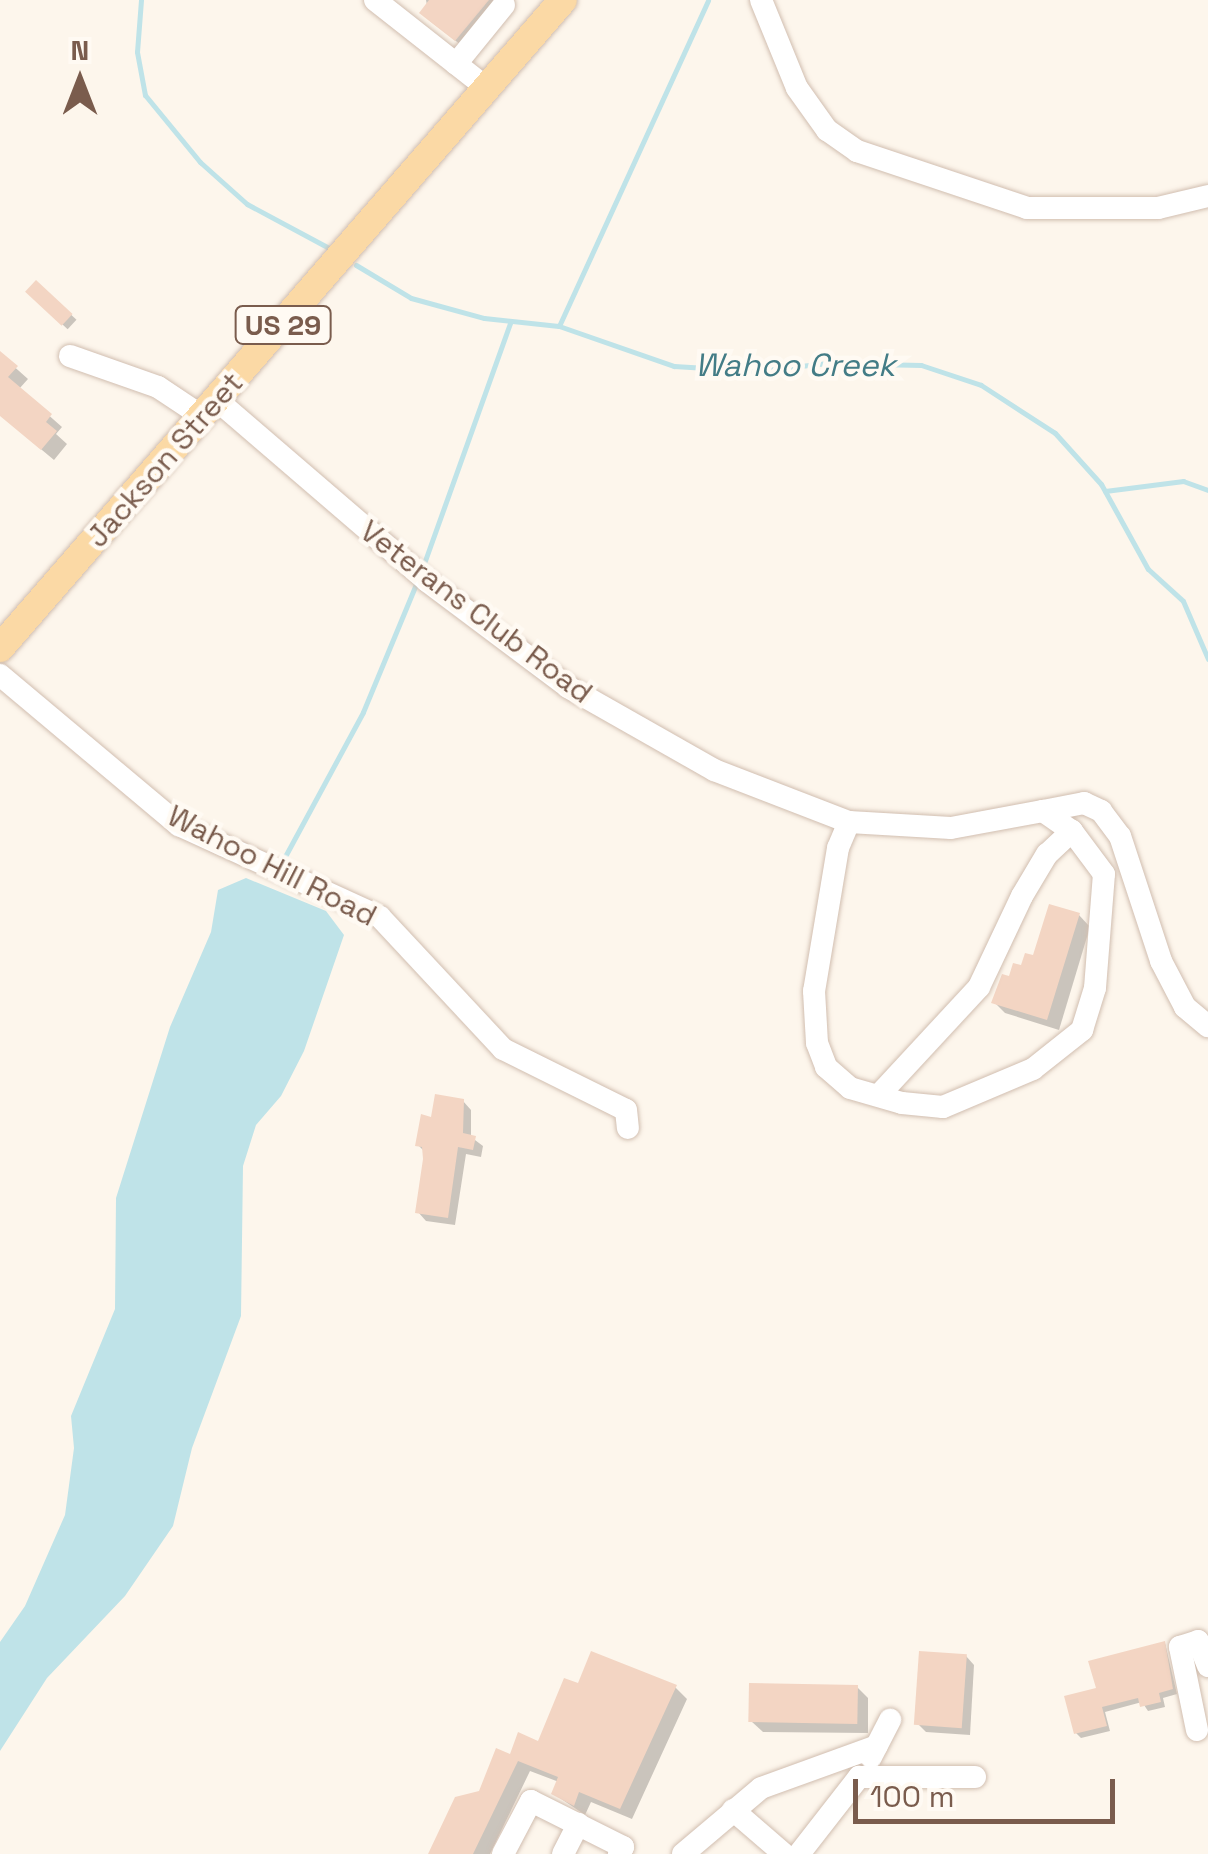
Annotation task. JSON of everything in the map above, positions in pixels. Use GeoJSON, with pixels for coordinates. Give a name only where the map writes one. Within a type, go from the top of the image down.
{"type":"FeatureCollection","features":[{"type":"Feature","properties":{"kind":"main road","name":"Jackson Street"},"geometry":{"type":"LineString","coordinates":[[5,634],[210,409],[564,0]]}},
{"type":"Feature","properties":{"kind":"lane"},"geometry":{"type":"LineString","coordinates":[[374,0],[487,88]]}},
{"type":"Feature","properties":{"kind":"lane"},"geometry":{"type":"LineString","coordinates":[[761,0],[797,88],[827,130],[857,152],[1027,208],[1158,208],[1208,196]]}},
{"type":"Feature","properties":{"kind":"lane"},"geometry":{"type":"LineString","coordinates":[[456,64],[504,5]]}},
{"type":"Feature","properties":{"kind":"lane","name":"Veterans Club Road"},"geometry":{"type":"LineString","coordinates":[[70,356],[210,409],[426,581],[568,687],[714,770],[849,822],[992,825],[1084,803],[1101,810],[1120,836],[1161,961],[1186,1006],[1208,1026]]}},
{"type":"Feature","properties":{"kind":"lane","name":"Wahoo Hill Road"},"geometry":{"type":"LineString","coordinates":[[0,675],[179,825],[380,917],[503,1049],[626,1110],[628,1128]]}},
{"type":"Feature","properties":{"kind":"lane"},"geometry":{"type":"LineString","coordinates":[[849,822],[838,848],[814,991],[817,1044],[826,1067],[850,1088],[881,1093],[902,1104],[943,1107],[1033,1069],[1082,1030],[1095,988],[1104,874],[1072,831],[1043,812]]}},
{"type":"Feature","properties":{"kind":"lane"},"geometry":{"type":"LineString","coordinates":[[881,1093],[979,987],[1022,896],[1047,854],[1072,831]]}},
{"type":"Feature","properties":{"kind":"lane"},"geometry":{"type":"LineString","coordinates":[[1197,1730],[1180,1647],[1198,1642],[1208,1666]]}},
{"type":"Feature","properties":{"kind":"lane"},"geometry":{"type":"LineString","coordinates":[[799,1854],[858,1777],[890,1720]]}},
{"type":"Feature","properties":{"kind":"lane"},"geometry":{"type":"LineString","coordinates":[[683,1854],[760,1788],[877,1746]]}},
{"type":"Feature","properties":{"kind":"lane"},"geometry":{"type":"LineString","coordinates":[[858,1777],[975,1777]]}},
{"type":"Feature","properties":{"kind":"lane"},"geometry":{"type":"LineString","coordinates":[[503,1854],[532,1800],[623,1847],[620,1854]]}},
{"type":"Feature","properties":{"kind":"lane"},"geometry":{"type":"LineString","coordinates":[[732,1810],[784,1854]]}},
{"type":"Feature","properties":{"kind":"lane"},"geometry":{"type":"LineString","coordinates":[[563,1854],[578,1824]]}},
{"type":"Feature","properties":{"kind":"water"},"geometry":{"type":"Polygon","coordinates":[[[246,878],[326,911],[344,935],[304,1051],[281,1096],[256,1125],[243,1166],[241,1316],[192,1448],[173,1526],[125,1596],[47,1678],[0,1751],[0,1642],[25,1606],[65,1515],[74,1448],[71,1416],[115,1309],[116,1198],[170,1027],[211,932],[218,890],[246,878]]]}},
{"type":"Feature","properties":{"kind":"building"},"geometry":{"type":"Polygon","coordinates":[[[429,0],[489,0],[455,41],[419,13],[429,0]]]}},
{"type":"Feature","properties":{"kind":"building"},"geometry":{"type":"Polygon","coordinates":[[[36,280],[73,314],[62,326],[25,292],[36,280]]]}},
{"type":"Feature","properties":{"kind":"building"},"geometry":{"type":"Polygon","coordinates":[[[0,351],[18,366],[8,377],[52,414],[46,422],[57,431],[41,450],[0,416],[0,351]]]}},
{"type":"Feature","properties":{"kind":"building"},"geometry":{"type":"Polygon","coordinates":[[[1049,904],[1080,913],[1047,1020],[991,1003],[1002,974],[1009,976],[1013,963],[1021,965],[1025,953],[1033,955],[1049,904]]]}},
{"type":"Feature","properties":{"kind":"building"},"geometry":{"type":"Polygon","coordinates":[[[435,1094],[464,1099],[463,1133],[476,1136],[473,1150],[458,1147],[448,1218],[415,1213],[423,1159],[422,1147],[415,1146],[421,1114],[431,1117],[435,1094]]]}},
{"type":"Feature","properties":{"kind":"building"},"geometry":{"type":"Polygon","coordinates":[[[1165,1641],[1173,1689],[1159,1693],[1161,1702],[1140,1707],[1138,1698],[1102,1707],[1107,1726],[1074,1734],[1064,1696],[1096,1688],[1088,1661],[1165,1641]]]}},
{"type":"Feature","properties":{"kind":"building"},"geometry":{"type":"Polygon","coordinates":[[[591,1651],[677,1685],[620,1809],[579,1792],[574,1806],[551,1794],[558,1777],[518,1761],[473,1854],[428,1854],[455,1797],[479,1791],[496,1748],[510,1754],[518,1732],[538,1741],[564,1678],[578,1683],[591,1651]]]}},
{"type":"Feature","properties":{"kind":"building"},"geometry":{"type":"Polygon","coordinates":[[[919,1651],[967,1654],[962,1728],[914,1725],[919,1651]]]}},
{"type":"Feature","properties":{"kind":"building"},"geometry":{"type":"Polygon","coordinates":[[[749,1683],[858,1685],[857,1724],[748,1722],[749,1683]]]}},
{"type":"Feature","properties":{"kind":"waterway","name":"Wahoo Creek"},"geometry":{"type":"LineString","coordinates":[[141,0],[137,52],[145,95],[200,162],[247,204],[329,248]]}},
{"type":"Feature","properties":{"kind":"waterway"},"geometry":{"type":"LineString","coordinates":[[559,326],[708,0]]}},
{"type":"Feature","properties":{"kind":"waterway","name":"Wahoo Creek"},"geometry":{"type":"LineString","coordinates":[[356,265],[411,298],[484,318],[559,326],[674,366],[755,371],[828,363],[921,365],[981,385],[1055,433],[1101,484],[1148,569],[1183,601],[1208,659]]}},
{"type":"Feature","properties":{"kind":"waterway"},"geometry":{"type":"LineString","coordinates":[[422,569],[511,321]]}},
{"type":"Feature","properties":{"kind":"waterway","name":"Wahoo Creek"},"geometry":{"type":"LineString","coordinates":[[1105,491],[1183,481],[1208,490]]}},
{"type":"Feature","properties":{"kind":"waterway"},"geometry":{"type":"LineString","coordinates":[[282,862],[363,712],[418,579]]}}]}
